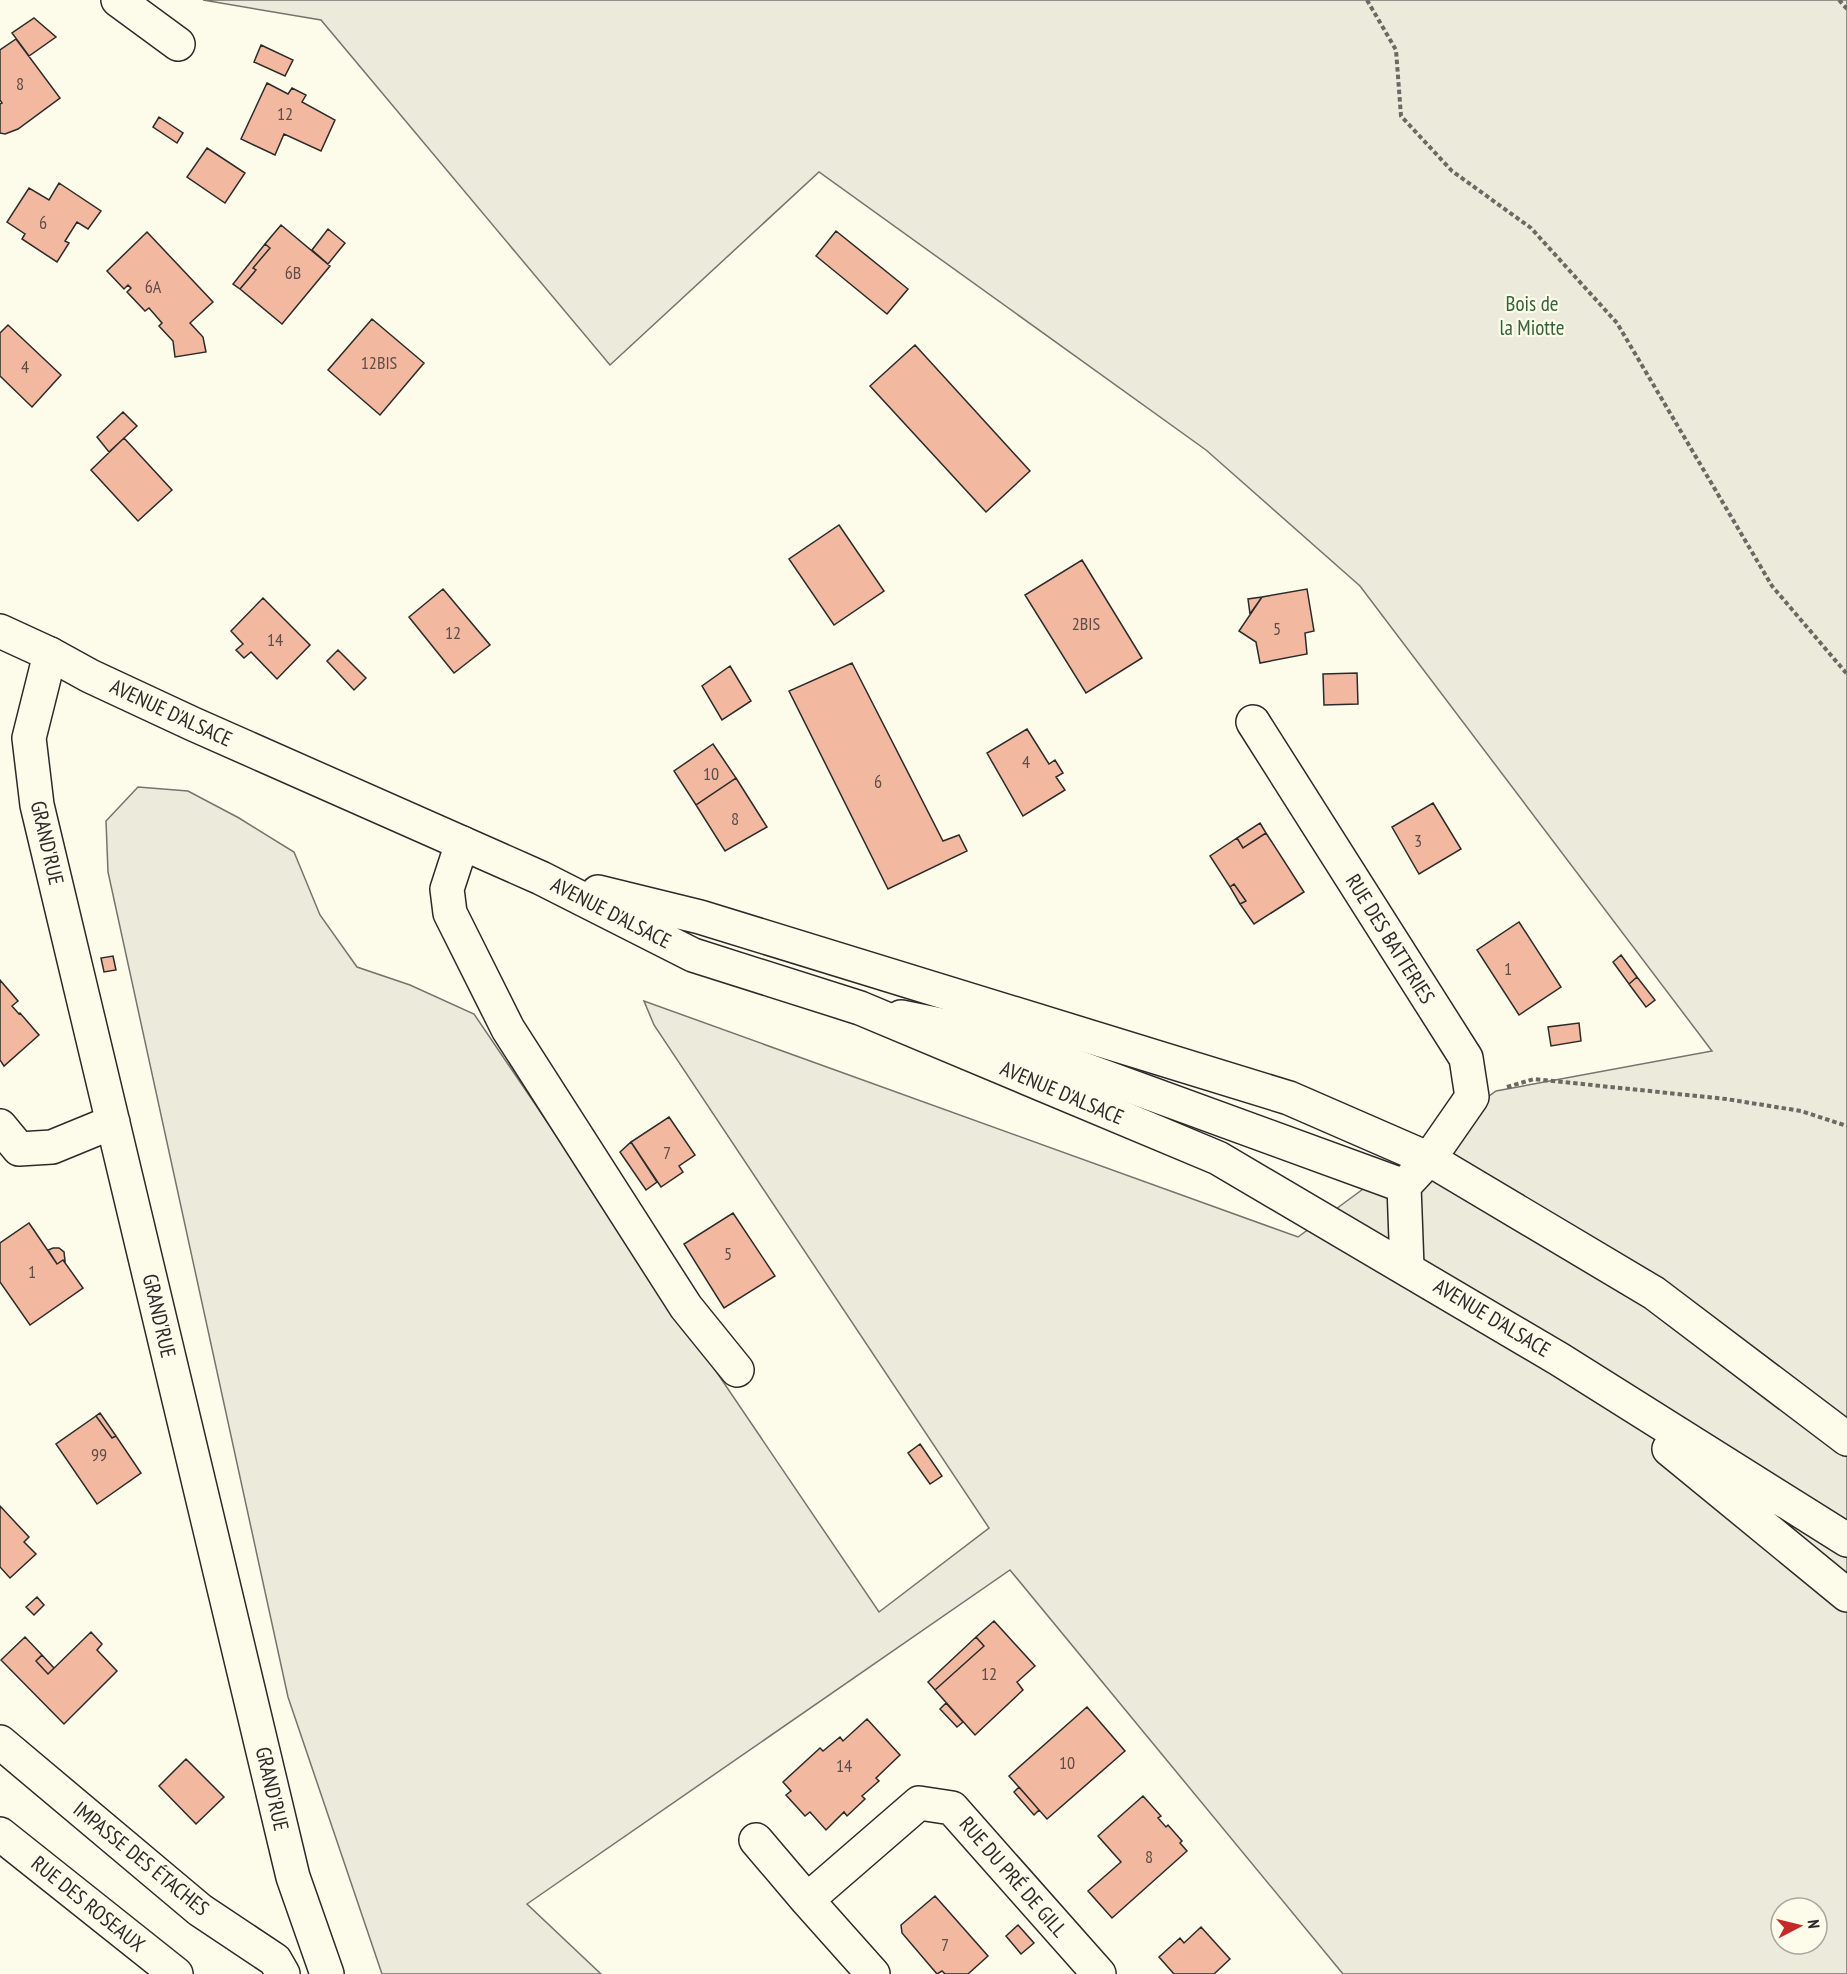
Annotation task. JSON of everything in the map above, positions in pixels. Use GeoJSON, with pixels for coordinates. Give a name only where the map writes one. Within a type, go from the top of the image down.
{"type":"FeatureCollection","features":[{"type":"Feature","properties":{"kind":"main road"},"geometry":{"type":"LineString","coordinates":[[118,0],[178,44]]}},
{"type":"Feature","properties":{"kind":"main road","name":"AVENUE D'ALSACE"},"geometry":{"type":"LineString","coordinates":[[0,630],[192,724],[542,878],[693,955],[860,1008],[1218,1158],[1559,1359]]}},
{"type":"Feature","properties":{"kind":"main road","name":"GRAND'RUE"},"geometry":{"type":"LineString","coordinates":[[50,654],[29,738],[38,805],[293,1877],[327,1974]]}},
{"type":"Feature","properties":{"kind":"main road","name":"RUE DES BATTERIES"},"geometry":{"type":"LineString","coordinates":[[1253,722],[1466,1058],[1472,1097]]}},
{"type":"Feature","properties":{"kind":"main road"},"geometry":{"type":"LineString","coordinates":[[462,843],[447,889],[450,913],[508,1029],[686,1307],[737,1370]]}},
{"type":"Feature","properties":{"kind":"main road","name":"AVENUE D'ALSACE"},"geometry":{"type":"LineString","coordinates":[[542,878],[700,917],[1289,1098],[1429,1159],[1654,1293],[1847,1439]]}},
{"type":"Feature","properties":{"kind":"main road"},"geometry":{"type":"LineString","coordinates":[[860,1008],[990,1035],[1404,1186]]}},
{"type":"Feature","properties":{"kind":"main road"},"geometry":{"type":"LineString","coordinates":[[1407,1268],[1404,1186],[1429,1159],[1472,1097]]}},
{"type":"Feature","properties":{"kind":"main road"},"geometry":{"type":"LineString","coordinates":[[0,1126],[18,1149],[52,1147],[112,1122]]}},
{"type":"Feature","properties":{"kind":"main road"},"geometry":{"type":"LineString","coordinates":[[1559,1359],[1847,1540]]}},
{"type":"Feature","properties":{"kind":"main road"},"geometry":{"type":"LineString","coordinates":[[1559,1359],[1847,1595]]}},
{"type":"Feature","properties":{"kind":"main road","name":"IMPASSE DES ÉTACHES"},"geometry":{"type":"LineString","coordinates":[[0,1742],[200,1910],[275,1960],[283,1974]]}},
{"type":"Feature","properties":{"kind":"main road","name":"RUE DU PRÉ DE GILL"},"geometry":{"type":"LineString","coordinates":[[807,1900],[919,1803],[952,1808],[1099,1974]]}},
{"type":"Feature","properties":{"kind":"main road","name":"RUE DES ROSEAUX"},"geometry":{"type":"LineString","coordinates":[[0,1833],[176,1974]]}},
{"type":"Feature","properties":{"kind":"main road"},"geometry":{"type":"LineString","coordinates":[[756,1840],[873,1974]]}},
{"type":"Feature","properties":{"kind":"path"},"geometry":{"type":"LineString","coordinates":[[1367,0],[1396,50],[1401,116],[1452,171],[1531,228],[1617,323],[1772,586],[1847,674]]}},
{"type":"Feature","properties":{"kind":"path"},"geometry":{"type":"LineString","coordinates":[[1839,0],[1847,9]]}},
{"type":"Feature","properties":{"kind":"path"},"geometry":{"type":"LineString","coordinates":[[1472,1097],[1534,1079],[1726,1099],[1801,1111],[1847,1126]]}},
{"type":"Feature","properties":{"kind":"green space","name":"Bois de la Miotte"},"geometry":{"type":"Polygon","coordinates":[[[203,0],[1847,0],[1847,1974],[1343,1974],[1010,1570],[527,1904],[601,1974],[382,1974],[288,1697],[108,872],[106,821],[138,787],[188,791],[239,818],[294,852],[320,915],[357,967],[410,985],[474,1014],[879,1612],[989,1528],[654,1025],[644,1001],[1298,1237],[1496,1091],[1712,1051],[1360,586],[1206,450],[819,172],[610,365],[321,20],[203,0]]]}},
{"type":"Feature","properties":{"kind":"building"},"geometry":{"type":"Polygon","coordinates":[[[34,18],[56,37],[29,56],[12,33],[34,18]]]}},
{"type":"Feature","properties":{"kind":"building"},"geometry":{"type":"Polygon","coordinates":[[[16,39],[60,98],[18,129],[5,134],[0,133],[0,104],[2,103],[0,100],[0,50],[16,39]]]}},
{"type":"Feature","properties":{"kind":"building"},"geometry":{"type":"Polygon","coordinates":[[[261,45],[293,60],[285,76],[254,62],[261,45]]]}},
{"type":"Feature","properties":{"kind":"building"},"geometry":{"type":"Polygon","coordinates":[[[267,83],[288,94],[292,88],[306,95],[302,102],[335,120],[321,151],[284,134],[275,155],[241,139],[267,83]]]}},
{"type":"Feature","properties":{"kind":"building"},"geometry":{"type":"Polygon","coordinates":[[[159,117],[183,133],[177,143],[153,127],[159,117]]]}},
{"type":"Feature","properties":{"kind":"building"},"geometry":{"type":"Polygon","coordinates":[[[207,148],[245,173],[225,203],[187,177],[207,148]]]}},
{"type":"Feature","properties":{"kind":"building"},"geometry":{"type":"Polygon","coordinates":[[[59,183],[101,211],[88,229],[77,222],[65,241],[69,243],[57,262],[22,239],[25,234],[7,222],[29,188],[49,200],[59,183]]]}},
{"type":"Feature","properties":{"kind":"building"},"geometry":{"type":"Polygon","coordinates":[[[281,225],[330,266],[282,324],[240,289],[256,270],[253,268],[270,248],[265,244],[281,225]]]}},
{"type":"Feature","properties":{"kind":"building"},"geometry":{"type":"Polygon","coordinates":[[[328,229],[345,243],[328,264],[312,250],[328,229]]]}},
{"type":"Feature","properties":{"kind":"building"},"geometry":{"type":"Polygon","coordinates":[[[836,231],[908,289],[887,314],[816,256],[836,231]]]}},
{"type":"Feature","properties":{"kind":"building"},"geometry":{"type":"Polygon","coordinates":[[[147,232],[213,302],[190,323],[203,337],[206,352],[175,357],[173,341],[159,326],[162,323],[149,308],[145,311],[127,292],[131,288],[128,285],[124,289],[107,271],[147,232]]]}},
{"type":"Feature","properties":{"kind":"building"},"geometry":{"type":"Polygon","coordinates":[[[265,244],[270,248],[253,268],[256,270],[240,289],[233,284],[265,244]]]}},
{"type":"Feature","properties":{"kind":"building"},"geometry":{"type":"Polygon","coordinates":[[[372,319],[424,363],[380,415],[328,370],[372,319]]]}},
{"type":"Feature","properties":{"kind":"building"},"geometry":{"type":"Polygon","coordinates":[[[8,325],[61,375],[32,407],[0,376],[0,333],[8,325]]]}},
{"type":"Feature","properties":{"kind":"building"},"geometry":{"type":"Polygon","coordinates":[[[915,345],[1030,471],[986,512],[870,386],[915,345]]]}},
{"type":"Feature","properties":{"kind":"building"},"geometry":{"type":"Polygon","coordinates":[[[123,412],[137,426],[109,452],[97,437],[123,412]]]}},
{"type":"Feature","properties":{"kind":"building"},"geometry":{"type":"Polygon","coordinates":[[[124,438],[172,490],[138,521],[91,470],[124,438]]]}},
{"type":"Feature","properties":{"kind":"building"},"geometry":{"type":"Polygon","coordinates":[[[839,525],[884,591],[834,625],[789,559],[839,525]]]}},
{"type":"Feature","properties":{"kind":"building"},"geometry":{"type":"Polygon","coordinates":[[[1082,560],[1142,658],[1086,693],[1025,595],[1082,560]]]}},
{"type":"Feature","properties":{"kind":"building"},"geometry":{"type":"Polygon","coordinates":[[[443,589],[490,645],[454,673],[409,617],[443,589]]]}},
{"type":"Feature","properties":{"kind":"building"},"geometry":{"type":"Polygon","coordinates":[[[1307,589],[1314,631],[1305,633],[1307,654],[1260,663],[1256,642],[1239,631],[1262,597],[1307,589]]]}},
{"type":"Feature","properties":{"kind":"building"},"geometry":{"type":"Polygon","coordinates":[[[1262,597],[1250,614],[1248,599],[1262,597]]]}},
{"type":"Feature","properties":{"kind":"building"},"geometry":{"type":"Polygon","coordinates":[[[263,598],[310,645],[277,679],[251,652],[244,658],[236,650],[243,644],[231,631],[263,598]]]}},
{"type":"Feature","properties":{"kind":"building"},"geometry":{"type":"Polygon","coordinates":[[[338,650],[366,678],[354,690],[327,661],[338,650]]]}},
{"type":"Feature","properties":{"kind":"building"},"geometry":{"type":"Polygon","coordinates":[[[852,663],[943,841],[959,835],[967,851],[888,889],[789,691],[852,663]]]}},
{"type":"Feature","properties":{"kind":"building"},"geometry":{"type":"Polygon","coordinates":[[[730,666],[751,701],[722,720],[702,686],[730,666]]]}},
{"type":"Feature","properties":{"kind":"building"},"geometry":{"type":"Polygon","coordinates":[[[1357,673],[1358,704],[1324,705],[1323,674],[1357,673]]]}},
{"type":"Feature","properties":{"kind":"building"},"geometry":{"type":"Polygon","coordinates":[[[1027,729],[1049,764],[1055,760],[1063,773],[1056,777],[1065,790],[1023,816],[987,753],[1027,729]]]}},
{"type":"Feature","properties":{"kind":"building"},"geometry":{"type":"Polygon","coordinates":[[[713,744],[736,778],[696,805],[674,771],[713,744]]]}},
{"type":"Feature","properties":{"kind":"building"},"geometry":{"type":"Polygon","coordinates":[[[736,778],[767,827],[725,851],[696,805],[736,778]]]}},
{"type":"Feature","properties":{"kind":"building"},"geometry":{"type":"Polygon","coordinates":[[[1433,803],[1461,849],[1419,874],[1392,827],[1433,803]]]}},
{"type":"Feature","properties":{"kind":"building"},"geometry":{"type":"Polygon","coordinates":[[[1260,823],[1266,833],[1243,848],[1237,838],[1260,823]]]}},
{"type":"Feature","properties":{"kind":"building"},"geometry":{"type":"Polygon","coordinates":[[[1266,833],[1304,892],[1254,924],[1240,904],[1246,901],[1234,884],[1230,887],[1210,856],[1237,838],[1243,848],[1266,833]]]}},
{"type":"Feature","properties":{"kind":"building"},"geometry":{"type":"Polygon","coordinates":[[[1234,884],[1246,901],[1240,904],[1230,887],[1234,884]]]}},
{"type":"Feature","properties":{"kind":"building"},"geometry":{"type":"Polygon","coordinates":[[[1519,922],[1561,987],[1519,1015],[1477,950],[1519,922]]]}},
{"type":"Feature","properties":{"kind":"building"},"geometry":{"type":"Polygon","coordinates":[[[1621,955],[1637,977],[1629,984],[1613,962],[1621,955]]]}},
{"type":"Feature","properties":{"kind":"building"},"geometry":{"type":"Polygon","coordinates":[[[113,956],[116,970],[104,972],[101,958],[113,956]]]}},
{"type":"Feature","properties":{"kind":"building"},"geometry":{"type":"Polygon","coordinates":[[[1637,977],[1655,1000],[1646,1007],[1629,984],[1637,977]]]}},
{"type":"Feature","properties":{"kind":"building"},"geometry":{"type":"Polygon","coordinates":[[[0,980],[18,1001],[12,1006],[39,1035],[4,1066],[0,1060],[0,980]]]}},
{"type":"Feature","properties":{"kind":"building"},"geometry":{"type":"Polygon","coordinates":[[[1579,1023],[1581,1041],[1551,1046],[1548,1027],[1579,1023]]]}},
{"type":"Feature","properties":{"kind":"building"},"geometry":{"type":"Polygon","coordinates":[[[669,1117],[695,1155],[679,1166],[683,1172],[661,1187],[631,1142],[669,1117]]]}},
{"type":"Feature","properties":{"kind":"building"},"geometry":{"type":"Polygon","coordinates":[[[631,1142],[657,1182],[646,1190],[620,1152],[631,1142]]]}},
{"type":"Feature","properties":{"kind":"building"},"geometry":{"type":"Polygon","coordinates":[[[733,1213],[775,1276],[724,1308],[684,1244],[733,1213]]]}},
{"type":"Feature","properties":{"kind":"building"},"geometry":{"type":"Polygon","coordinates":[[[29,1223],[57,1264],[63,1260],[83,1288],[30,1325],[0,1282],[0,1243],[29,1223]]]}},
{"type":"Feature","properties":{"kind":"building"},"geometry":{"type":"Polygon","coordinates":[[[59,1248],[64,1252],[65,1261],[57,1264],[48,1250],[59,1248]]]}},
{"type":"Feature","properties":{"kind":"building"},"geometry":{"type":"Polygon","coordinates":[[[100,1413],[116,1436],[112,1438],[96,1416],[100,1413]]]}},
{"type":"Feature","properties":{"kind":"building"},"geometry":{"type":"Polygon","coordinates":[[[96,1416],[112,1438],[116,1436],[141,1473],[97,1504],[56,1444],[96,1416]]]}},
{"type":"Feature","properties":{"kind":"building"},"geometry":{"type":"Polygon","coordinates":[[[920,1444],[942,1476],[930,1484],[908,1453],[920,1444]]]}},
{"type":"Feature","properties":{"kind":"building"},"geometry":{"type":"Polygon","coordinates":[[[0,1506],[29,1537],[24,1542],[36,1554],[10,1578],[0,1567],[0,1506]]]}},
{"type":"Feature","properties":{"kind":"building"},"geometry":{"type":"Polygon","coordinates":[[[37,1597],[44,1605],[34,1615],[26,1607],[37,1597]]]}},
{"type":"Feature","properties":{"kind":"building"},"geometry":{"type":"Polygon","coordinates":[[[994,1621],[1035,1666],[1017,1682],[1023,1690],[975,1735],[935,1690],[984,1646],[976,1637],[994,1621]]]}},
{"type":"Feature","properties":{"kind":"building"},"geometry":{"type":"Polygon","coordinates":[[[91,1632],[102,1644],[97,1650],[117,1671],[64,1724],[1,1660],[25,1637],[42,1655],[36,1661],[48,1674],[91,1632]]]}},
{"type":"Feature","properties":{"kind":"building"},"geometry":{"type":"Polygon","coordinates":[[[976,1637],[984,1646],[935,1690],[928,1682],[976,1637]]]}},
{"type":"Feature","properties":{"kind":"building"},"geometry":{"type":"Polygon","coordinates":[[[42,1655],[54,1668],[48,1674],[36,1661],[42,1655]]]}},
{"type":"Feature","properties":{"kind":"building"},"geometry":{"type":"Polygon","coordinates":[[[946,1703],[963,1722],[957,1727],[940,1709],[946,1703]]]}},
{"type":"Feature","properties":{"kind":"building"},"geometry":{"type":"Polygon","coordinates":[[[1087,1707],[1125,1751],[1047,1819],[1009,1776],[1087,1707]]]}},
{"type":"Feature","properties":{"kind":"building"},"geometry":{"type":"Polygon","coordinates":[[[867,1719],[900,1755],[876,1778],[879,1781],[862,1796],[865,1799],[847,1816],[844,1812],[826,1830],[810,1812],[805,1816],[786,1795],[791,1791],[783,1782],[820,1748],[823,1751],[840,1737],[843,1741],[867,1719]]]}},
{"type":"Feature","properties":{"kind":"building"},"geometry":{"type":"Polygon","coordinates":[[[186,1759],[224,1797],[196,1824],[159,1786],[186,1759]]]}},
{"type":"Feature","properties":{"kind":"building"},"geometry":{"type":"Polygon","coordinates":[[[1019,1787],[1039,1810],[1034,1815],[1014,1792],[1019,1787]]]}},
{"type":"Feature","properties":{"kind":"building"},"geometry":{"type":"Polygon","coordinates":[[[1143,1796],[1161,1816],[1158,1818],[1166,1827],[1168,1825],[1182,1841],[1180,1843],[1187,1851],[1112,1918],[1088,1891],[1121,1862],[1098,1836],[1143,1796]]]}},
{"type":"Feature","properties":{"kind":"building"},"geometry":{"type":"Polygon","coordinates":[[[935,1896],[988,1956],[968,1974],[945,1974],[942,1971],[937,1974],[902,1933],[901,1925],[935,1896]]]}},
{"type":"Feature","properties":{"kind":"building"},"geometry":{"type":"Polygon","coordinates":[[[1018,1925],[1034,1943],[1021,1954],[1006,1936],[1018,1925]]]}},
{"type":"Feature","properties":{"kind":"building"},"geometry":{"type":"Polygon","coordinates":[[[1201,1927],[1230,1959],[1214,1974],[1174,1974],[1159,1957],[1180,1938],[1184,1943],[1201,1927]]]}}]}
